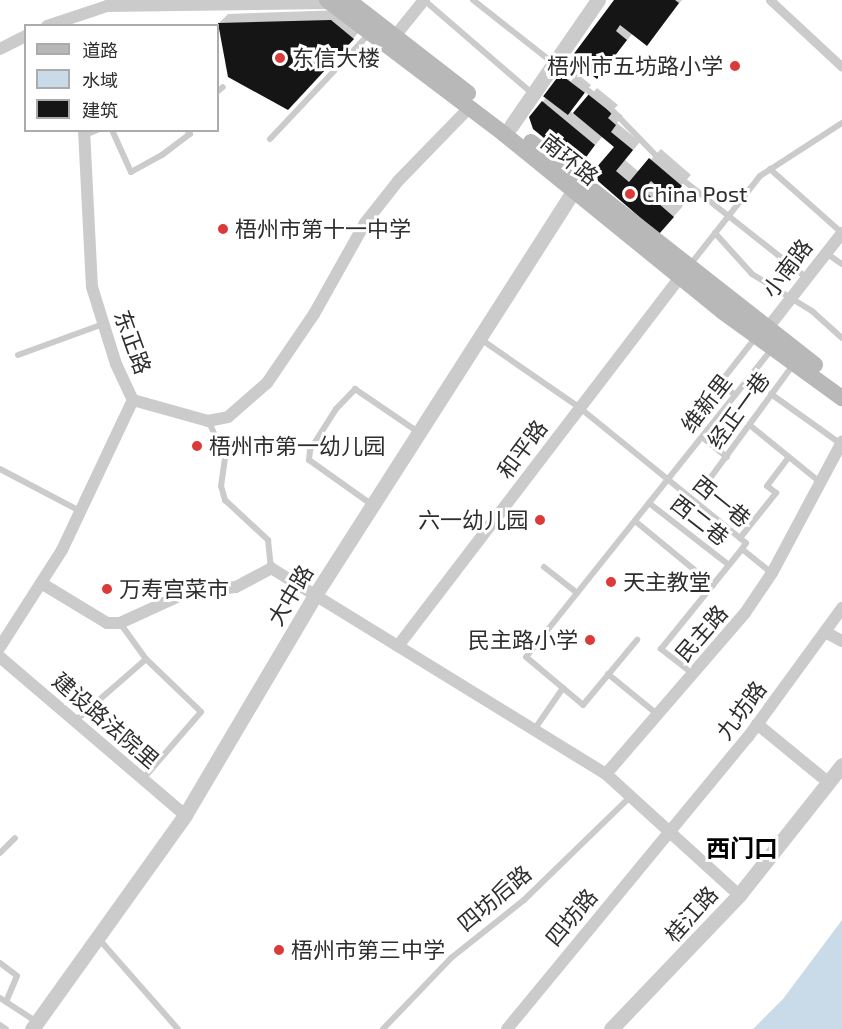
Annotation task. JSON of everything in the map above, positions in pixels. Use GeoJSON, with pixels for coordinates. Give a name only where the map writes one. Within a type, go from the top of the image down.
{"type":"FeatureCollection","features":[{"type":"Feature","properties":{"kind":"main road","name":"南环路"},"geometry":{"type":"LineString","coordinates":[[348,0],[511,126],[576,185]]}},
{"type":"Feature","properties":{"kind":"main road","name":"南环路"},"geometry":{"type":"LineString","coordinates":[[328,1],[469,108],[576,185],[762,333],[842,385]]}},
{"type":"Feature","properties":{"kind":"main road","name":"南环路"},"geometry":{"type":"LineString","coordinates":[[762,333],[772,348],[842,398]]}},
{"type":"Feature","properties":{"kind":"street"},"geometry":{"type":"LineString","coordinates":[[395,36],[424,0]]}},
{"type":"Feature","properties":{"kind":"street"},"geometry":{"type":"LineString","coordinates":[[511,126],[598,0]]}},
{"type":"Feature","properties":{"kind":"street"},"geometry":{"type":"LineString","coordinates":[[771,0],[842,68]]}},
{"type":"Feature","properties":{"kind":"street"},"geometry":{"type":"LineString","coordinates":[[66,21],[110,3],[328,1]]}},
{"type":"Feature","properties":{"kind":"street"},"geometry":{"type":"LineString","coordinates":[[0,49],[24,37]]}},
{"type":"Feature","properties":{"kind":"street"},"geometry":{"type":"LineString","coordinates":[[133,400],[208,421],[228,417],[267,383],[314,314],[365,223],[398,181],[469,108]]}},
{"type":"Feature","properties":{"kind":"street","name":"东正路"},"geometry":{"type":"LineString","coordinates":[[0,647],[41,583],[80,511],[133,400],[103,324],[92,287],[84,133]]}},
{"type":"Feature","properties":{"kind":"street","name":"大中路"},"geometry":{"type":"LineString","coordinates":[[35,1026],[185,815],[315,595],[576,185]]}},
{"type":"Feature","properties":{"kind":"street","name":"小南路"},"geometry":{"type":"LineString","coordinates":[[762,333],[842,233]]}},
{"type":"Feature","properties":{"kind":"street","name":"和平路"},"geometry":{"type":"LineString","coordinates":[[398,646],[684,272]]}},
{"type":"Feature","properties":{"kind":"street","name":"民主路"},"geometry":{"type":"LineString","coordinates":[[606,774],[745,614],[772,573],[841,443]]}},
{"type":"Feature","properties":{"kind":"street"},"geometry":{"type":"LineString","coordinates":[[41,583],[107,623],[120,623],[188,592],[236,587],[271,568],[606,774],[739,895]]}},
{"type":"Feature","properties":{"kind":"street","name":"九坊路"},"geometry":{"type":"LineString","coordinates":[[669,833],[757,724],[842,608]]}},
{"type":"Feature","properties":{"kind":"street"},"geometry":{"type":"LineString","coordinates":[[825,632],[842,641]]}},
{"type":"Feature","properties":{"kind":"street","name":"建设路法院里"},"geometry":{"type":"LineString","coordinates":[[0,657],[185,815]]}},
{"type":"Feature","properties":{"kind":"street"},"geometry":{"type":"LineString","coordinates":[[757,724],[829,783]]}},
{"type":"Feature","properties":{"kind":"street","name":"桂江路"},"geometry":{"type":"LineString","coordinates":[[611,1029],[739,895],[842,765]]}},
{"type":"Feature","properties":{"kind":"street","name":"四坊路"},"geometry":{"type":"LineString","coordinates":[[507,1029],[669,833]]}},
{"type":"Feature","properties":{"kind":"lane"},"geometry":{"type":"LineString","coordinates":[[424,0],[533,94]]}},
{"type":"Feature","properties":{"kind":"lane"},"geometry":{"type":"LineString","coordinates":[[473,0],[610,108],[669,169],[807,278]]}},
{"type":"Feature","properties":{"kind":"lane"},"geometry":{"type":"LineString","coordinates":[[270,139],[370,33]]}},
{"type":"Feature","properties":{"kind":"lane"},"geometry":{"type":"LineString","coordinates":[[684,272],[760,176],[842,123]]}},
{"type":"Feature","properties":{"kind":"lane"},"geometry":{"type":"LineString","coordinates":[[113,132],[131,172],[162,156],[190,134],[189,132]]}},
{"type":"Feature","properties":{"kind":"lane"},"geometry":{"type":"LineString","coordinates":[[770,169],[842,233]]}},
{"type":"Feature","properties":{"kind":"lane"},"geometry":{"type":"LineString","coordinates":[[715,233],[752,274],[812,311],[842,338]]}},
{"type":"Feature","properties":{"kind":"lane"},"geometry":{"type":"LineString","coordinates":[[825,253],[842,264]]}},
{"type":"Feature","properties":{"kind":"lane"},"geometry":{"type":"LineString","coordinates":[[18,355],[103,324]]}},
{"type":"Feature","properties":{"kind":"lane"},"geometry":{"type":"LineString","coordinates":[[735,395],[720,383],[762,333]]}},
{"type":"Feature","properties":{"kind":"lane","name":"西一巷"},"geometry":{"type":"LineString","coordinates":[[479,338],[580,408],[746,543],[742,549],[772,573]]}},
{"type":"Feature","properties":{"kind":"lane","name":"维新里"},"geometry":{"type":"LineString","coordinates":[[562,688],[526,657],[772,348]]}},
{"type":"Feature","properties":{"kind":"lane","name":"经正一巷"},"geometry":{"type":"LineString","coordinates":[[711,477],[752,427],[748,424],[794,364]]}},
{"type":"Feature","properties":{"kind":"lane"},"geometry":{"type":"LineString","coordinates":[[372,505],[309,460],[310,450],[325,426],[355,389],[419,432]]}},
{"type":"Feature","properties":{"kind":"lane"},"geometry":{"type":"LineString","coordinates":[[771,394],[841,443]]}},
{"type":"Feature","properties":{"kind":"lane"},"geometry":{"type":"LineString","coordinates":[[208,421],[225,458],[221,486],[225,500],[267,540],[271,568]]}},
{"type":"Feature","properties":{"kind":"lane"},"geometry":{"type":"LineString","coordinates":[[752,427],[820,482]]}},
{"type":"Feature","properties":{"kind":"lane"},"geometry":{"type":"LineString","coordinates":[[702,437],[727,457]]}},
{"type":"Feature","properties":{"kind":"lane"},"geometry":{"type":"LineString","coordinates":[[740,538],[776,493],[767,486],[789,457]]}},
{"type":"Feature","properties":{"kind":"lane"},"geometry":{"type":"LineString","coordinates":[[0,469],[80,511]]}},
{"type":"Feature","properties":{"kind":"lane","name":"西二巷"},"geometry":{"type":"LineString","coordinates":[[649,503],[729,566]]}},
{"type":"Feature","properties":{"kind":"lane"},"geometry":{"type":"LineString","coordinates":[[635,521],[713,585]]}},
{"type":"Feature","properties":{"kind":"lane"},"geometry":{"type":"LineString","coordinates":[[693,674],[661,649],[742,549]]}},
{"type":"Feature","properties":{"kind":"lane"},"geometry":{"type":"LineString","coordinates":[[544,567],[577,593]]}},
{"type":"Feature","properties":{"kind":"lane"},"geometry":{"type":"LineString","coordinates":[[120,623],[146,659],[201,712],[143,779]]}},
{"type":"Feature","properties":{"kind":"lane"},"geometry":{"type":"LineString","coordinates":[[534,730],[562,688],[583,705],[637,640]]}},
{"type":"Feature","properties":{"kind":"lane"},"geometry":{"type":"LineString","coordinates":[[75,721],[146,659]]}},
{"type":"Feature","properties":{"kind":"lane"},"geometry":{"type":"LineString","coordinates":[[608,674],[658,715]]}},
{"type":"Feature","properties":{"kind":"lane","name":"四坊后路"},"geometry":{"type":"LineString","coordinates":[[386,1028],[451,958],[524,900],[630,797]]}},
{"type":"Feature","properties":{"kind":"lane"},"geometry":{"type":"LineString","coordinates":[[0,853],[15,838]]}},
{"type":"Feature","properties":{"kind":"lane"},"geometry":{"type":"LineString","coordinates":[[98,937],[178,1029]]}},
{"type":"Feature","properties":{"kind":"lane"},"geometry":{"type":"LineString","coordinates":[[0,963],[17,976],[3,1000],[35,1026]]}},
{"type":"Feature","properties":{"kind":"lane"},"geometry":{"type":"LineString","coordinates":[[0,1025],[6,1029]]}},
{"type":"Feature","properties":{"kind":"water"},"geometry":{"type":"Polygon","coordinates":[[[842,920],[842,1029],[753,1029],[783,999],[842,920]]]}},
{"type":"Feature","properties":{"kind":"building"},"geometry":{"type":"Polygon","coordinates":[[[614,0],[675,0],[679,3],[647,46],[620,25],[616,31],[627,40],[597,79],[570,59],[614,0]]]}},
{"type":"Feature","properties":{"kind":"building","name":"东信大楼"},"geometry":{"type":"Polygon","coordinates":[[[331,20],[354,39],[288,110],[228,77],[218,23],[331,20]]]}},
{"type":"Feature","properties":{"kind":"building"},"geometry":{"type":"Polygon","coordinates":[[[560,74],[585,93],[568,115],[543,96],[560,74]]]}},
{"type":"Feature","properties":{"kind":"building","name":"China Post"},"geometry":{"type":"Polygon","coordinates":[[[589,94],[612,113],[608,118],[616,125],[611,132],[633,150],[616,171],[629,182],[649,158],[682,186],[671,199],[651,181],[643,190],[674,217],[659,234],[598,181],[596,168],[614,147],[573,113],[589,94]]]}},
{"type":"Feature","properties":{"kind":"building"},"geometry":{"type":"Polygon","coordinates":[[[542,101],[595,145],[584,160],[572,161],[533,129],[529,117],[542,101]]]}},
{"type":"Feature","properties":{"kind":"place","name":"东信大楼"},"geometry":{"type":"Point","coordinates":[280,58]}},
{"type":"Feature","properties":{"kind":"place","name":"梧州市五坊路小学"},"geometry":{"type":"Point","coordinates":[735,66]}},
{"type":"Feature","properties":{"kind":"place","name":"China Post"},"geometry":{"type":"Point","coordinates":[630,194]}},
{"type":"Feature","properties":{"kind":"place","name":"梧州市第十一中学"},"geometry":{"type":"Point","coordinates":[223,229]}},
{"type":"Feature","properties":{"kind":"place","name":"梧州市第一幼儿园"},"geometry":{"type":"Point","coordinates":[197,446]}},
{"type":"Feature","properties":{"kind":"place","name":"六一幼儿园"},"geometry":{"type":"Point","coordinates":[540,520]}},
{"type":"Feature","properties":{"kind":"place","name":"天主教堂"},"geometry":{"type":"Point","coordinates":[611,582]}},
{"type":"Feature","properties":{"kind":"place","name":"万寿宫菜市"},"geometry":{"type":"Point","coordinates":[107,589]}},
{"type":"Feature","properties":{"kind":"place","name":"民主路小学"},"geometry":{"type":"Point","coordinates":[590,640]}},
{"type":"Feature","properties":{"kind":"place","name":"梧州市第三中学"},"geometry":{"type":"Point","coordinates":[279,950]}},
{"type":"Feature","properties":{"kind":"district","name":"西门口"},"geometry":{"type":"Point","coordinates":[742,848]}}]}
